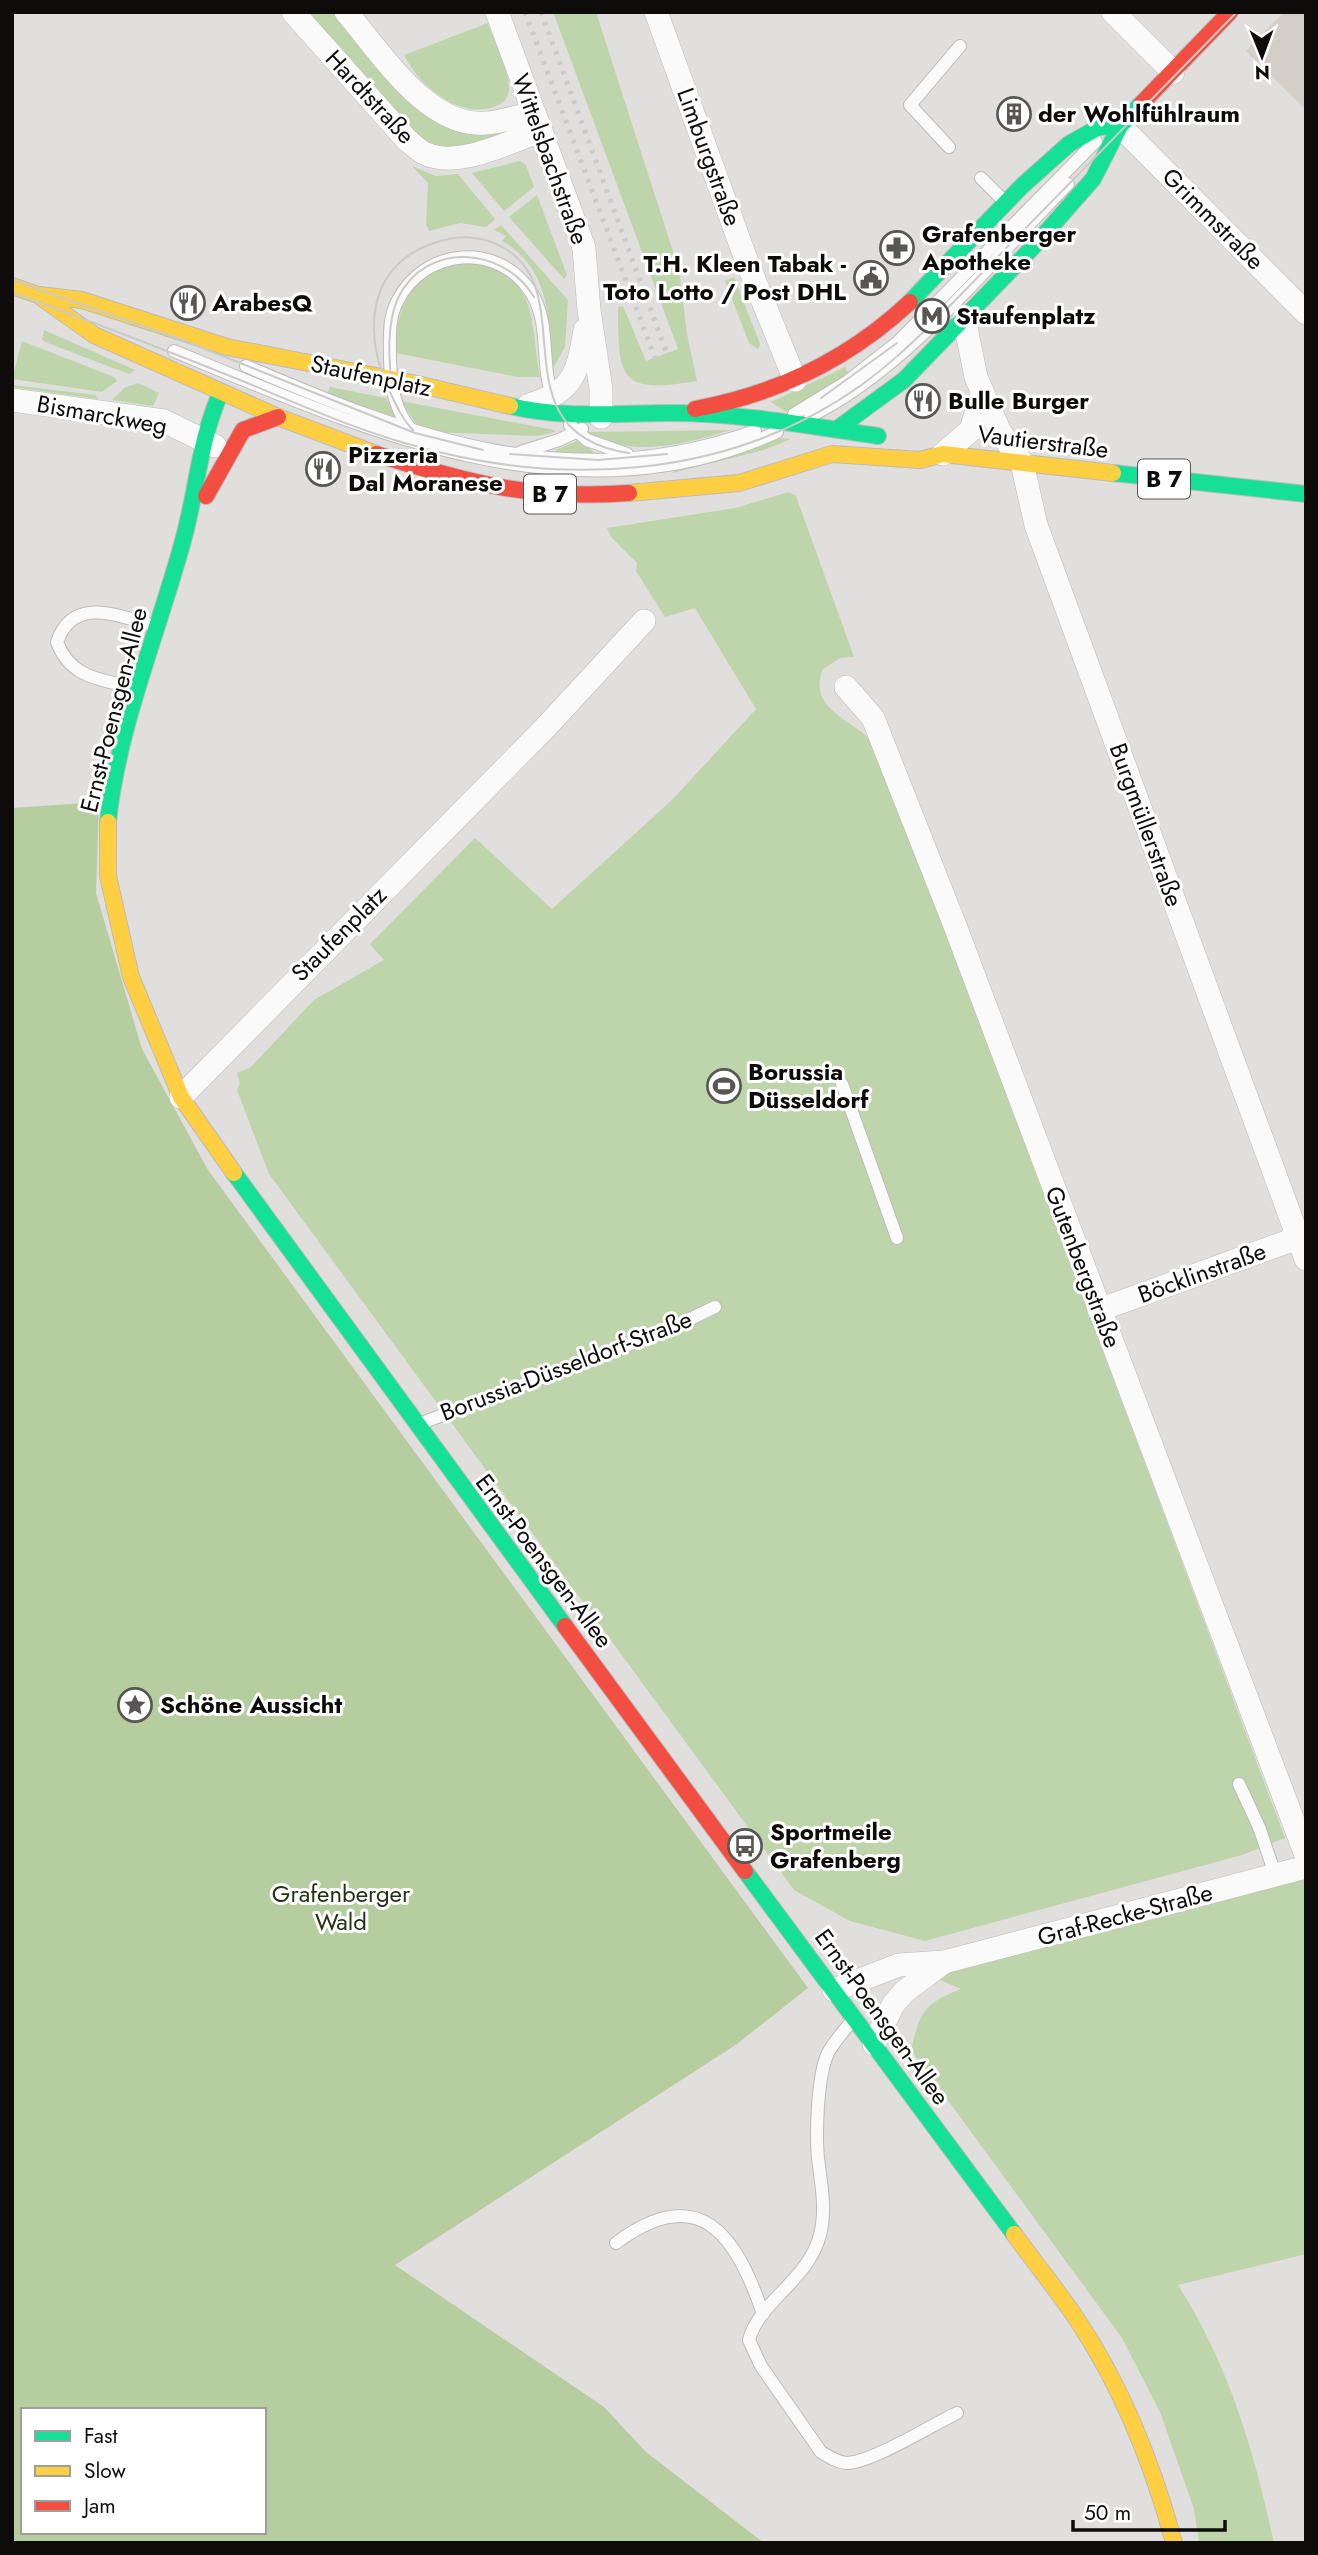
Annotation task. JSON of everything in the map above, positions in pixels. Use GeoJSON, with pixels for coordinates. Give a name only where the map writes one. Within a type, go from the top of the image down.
{"type":"FeatureCollection","features":[{"type":"Feature","properties":{"kind":"street","name":"Hardtstraße"},"geometry":{"type":"LineString","coordinates":[[293,12],[407,140],[424,153],[440,158],[458,157],[538,122]]}},
{"type":"Feature","properties":{"kind":"street","name":"Hardtstraße"},"geometry":{"type":"LineString","coordinates":[[346,12],[417,94],[439,113],[451,119],[485,124],[538,122]]}},
{"type":"Feature","properties":{"kind":"street","name":"Wittelsbachstraße"},"geometry":{"type":"LineString","coordinates":[[497,12],[584,248],[589,310],[601,390],[601,417]]}},
{"type":"Feature","properties":{"kind":"street","name":"Limburgstraße"},"geometry":{"type":"LineString","coordinates":[[656,12],[747,262],[795,380]]}},
{"type":"Feature","properties":{"kind":"street"},"geometry":{"type":"LineString","coordinates":[[1113,12],[1173,72]]}},
{"type":"Feature","properties":{"kind":"street"},"geometry":{"type":"LineString","coordinates":[[837,429],[884,397],[930,354],[1046,233],[1093,178],[1120,127],[1230,12]]}},
{"type":"Feature","properties":{"kind":"street"},"geometry":{"type":"LineString","coordinates":[[518,408],[558,406],[601,417],[672,412],[735,401],[795,380],[842,355],[885,324],[1005,202],[1073,140],[1099,127],[1120,127]]}},
{"type":"Feature","properties":{"kind":"street","name":"Grimmstraße"},"geometry":{"type":"LineString","coordinates":[[1120,127],[1306,313]]}},
{"type":"Feature","properties":{"kind":"street","name":"B 7"},"geometry":{"type":"LineString","coordinates":[[12,286],[38,295],[94,335],[227,395],[274,388],[278,417],[351,446],[456,479],[500,489],[592,496],[683,487],[800,446],[837,429]]}},
{"type":"Feature","properties":{"kind":"street","name":"Staufenplatz"},"geometry":{"type":"LineString","coordinates":[[38,295],[82,300],[188,336],[392,386],[457,395],[518,408]]}},
{"type":"Feature","properties":{"kind":"street","name":"Wittelsbachstraße"},"geometry":{"type":"LineString","coordinates":[[558,406],[577,368],[589,310]]}},
{"type":"Feature","properties":{"kind":"street","name":"Burgmüllerstraße"},"geometry":{"type":"LineString","coordinates":[[964,318],[979,385],[1000,432],[1022,463],[1036,525],[1303,1244]]}},
{"type":"Feature","properties":{"kind":"street"},"geometry":{"type":"LineString","coordinates":[[930,354],[962,365],[979,385]]}},
{"type":"Feature","properties":{"kind":"street"},"geometry":{"type":"LineString","coordinates":[[227,395],[249,381],[274,388],[392,386]]}},
{"type":"Feature","properties":{"kind":"street","name":"Burgmüllerstraße"},"geometry":{"type":"LineString","coordinates":[[943,454],[971,430],[979,385]]}},
{"type":"Feature","properties":{"kind":"street","name":"Ernst-Poensgen-Allee"},"geometry":{"type":"LineString","coordinates":[[227,395],[210,416],[184,538],[138,689],[108,820],[108,876],[131,977],[181,1097],[292,1256],[1077,2320],[1107,2368],[1134,2422],[1174,2543]]}},
{"type":"Feature","properties":{"kind":"street","name":"Bismarckweg"},"geometry":{"type":"LineString","coordinates":[[12,400],[164,421],[227,454]]}},
{"type":"Feature","properties":{"kind":"street"},"geometry":{"type":"LineString","coordinates":[[672,412],[778,421],[897,439]]}},
{"type":"Feature","properties":{"kind":"street"},"geometry":{"type":"LineString","coordinates":[[243,430],[278,417]]}},
{"type":"Feature","properties":{"kind":"street","name":"Ernst-Poensgen-Allee"},"geometry":{"type":"LineString","coordinates":[[184,538],[227,454],[243,430]]}},
{"type":"Feature","properties":{"kind":"street","name":"Vautierstraße"},"geometry":{"type":"LineString","coordinates":[[920,442],[943,454],[1306,494]]}},
{"type":"Feature","properties":{"kind":"street","name":"Vautierstraße"},"geometry":{"type":"LineString","coordinates":[[683,487],[739,483],[832,454],[920,460],[943,454]]}},
{"type":"Feature","properties":{"kind":"street","name":"Staufenplatz"},"geometry":{"type":"LineString","coordinates":[[181,1097],[545,728],[644,621]]}},
{"type":"Feature","properties":{"kind":"street","name":"Gutenbergstraße"},"geometry":{"type":"LineString","coordinates":[[846,687],[873,718],[954,923],[1306,1855]]}},
{"type":"Feature","properties":{"kind":"street","name":"Böcklinstraße"},"geometry":{"type":"LineString","coordinates":[[1099,1310],[1303,1244]]}},
{"type":"Feature","properties":{"kind":"street","name":"Graf-Recke-Straße"},"geometry":{"type":"LineString","coordinates":[[834,1990],[899,1965],[944,1962],[1101,1923],[1306,1867]]}},
{"type":"Feature","properties":{"kind":"street","name":"Graf-Recke-Straße"},"geometry":{"type":"LineString","coordinates":[[874,2044],[898,1998],[944,1962]]}},
{"type":"Feature","properties":{"kind":"lane"},"geometry":{"type":"LineString","coordinates":[[949,147],[910,105],[960,46]]}},
{"type":"Feature","properties":{"kind":"lane"},"geometry":{"type":"LineString","coordinates":[[274,388],[455,444],[509,454],[571,460],[649,456],[708,446],[778,421],[841,386],[898,342],[1102,135],[1120,127]]}},
{"type":"Feature","properties":{"kind":"lane"},"geometry":{"type":"LineString","coordinates":[[38,295],[71,302],[180,338],[314,407],[440,450],[539,469],[631,469],[723,452],[795,424],[861,385],[901,353],[1109,142],[1120,127]]}},
{"type":"Feature","properties":{"kind":"lane"},"geometry":{"type":"LineString","coordinates":[[981,178],[1005,202]]}},
{"type":"Feature","properties":{"kind":"lane"},"geometry":{"type":"LineString","coordinates":[[440,450],[411,431],[397,409],[392,386],[389,335],[395,305],[407,285],[438,261],[463,257],[486,259],[517,277],[531,293],[539,309],[545,375],[558,406],[577,432],[602,448],[649,456]]}},
{"type":"Feature","properties":{"kind":"lane"},"geometry":{"type":"LineString","coordinates":[[38,295],[94,319]]}},
{"type":"Feature","properties":{"kind":"lane"},"geometry":{"type":"LineString","coordinates":[[159,345],[249,381]]}},
{"type":"Feature","properties":{"kind":"lane"},"geometry":{"type":"LineString","coordinates":[[243,430],[274,388]]}},
{"type":"Feature","properties":{"kind":"lane"},"geometry":{"type":"LineString","coordinates":[[465,456],[509,454],[545,446],[577,432],[601,417]]}},
{"type":"Feature","properties":{"kind":"lane"},"geometry":{"type":"LineString","coordinates":[[138,689],[72,669],[63,659],[57,642],[62,626],[73,616],[96,612],[155,626]]}},
{"type":"Feature","properties":{"kind":"lane"},"geometry":{"type":"LineString","coordinates":[[842,1084],[897,1238]]}},
{"type":"Feature","properties":{"kind":"lane","name":"Borussia-Düsseldorf-Straße"},"geometry":{"type":"LineString","coordinates":[[417,1425],[665,1331],[715,1307]]}},
{"type":"Feature","properties":{"kind":"lane"},"geometry":{"type":"LineString","coordinates":[[1238,1784],[1259,1827],[1275,1874]]}},
{"type":"Feature","properties":{"kind":"lane"},"geometry":{"type":"LineString","coordinates":[[854,2018],[828,2054],[825,2067],[817,2140],[824,2190],[821,2234],[813,2257],[788,2289],[753,2325],[749,2340],[754,2352],[821,2452],[834,2460],[847,2463],[867,2458],[957,2413]]}},
{"type":"Feature","properties":{"kind":"lane"},"geometry":{"type":"LineString","coordinates":[[616,2243],[640,2225],[660,2216],[682,2215],[706,2222],[738,2256],[763,2314]]}},
{"type":"Feature","properties":{"kind":"shaded area"},"geometry":{"type":"Polygon","coordinates":[[[1284,12],[1306,12],[1306,110],[1246,51],[1284,12]]]}},
{"type":"Feature","properties":{"kind":"green space"},"geometry":{"type":"Polygon","coordinates":[[[299,12],[340,12],[415,97],[505,130],[505,137],[469,149],[427,149],[299,12]]]}},
{"type":"Feature","properties":{"kind":"green space"},"geometry":{"type":"Polygon","coordinates":[[[553,12],[596,12],[679,270],[687,334],[697,381],[671,385],[638,383],[629,376],[623,366],[618,332],[618,307],[623,306],[646,361],[678,349],[553,12]]]}},
{"type":"Feature","properties":{"kind":"green space"},"geometry":{"type":"Polygon","coordinates":[[[488,23],[509,82],[507,98],[496,106],[469,109],[442,98],[420,78],[404,55],[488,23]]]}},
{"type":"Feature","properties":{"kind":"green space"},"geometry":{"type":"Polygon","coordinates":[[[520,161],[526,165],[534,187],[504,211],[472,173],[520,161]]]}},
{"type":"Feature","properties":{"kind":"green space"},"geometry":{"type":"Polygon","coordinates":[[[412,166],[436,176],[458,174],[495,219],[486,227],[460,223],[429,231],[426,224],[428,183],[412,166]]]}},
{"type":"Feature","properties":{"kind":"green space"},"geometry":{"type":"Polygon","coordinates":[[[537,195],[567,275],[564,279],[509,217],[537,195]]]}},
{"type":"Feature","properties":{"kind":"green space"},"geometry":{"type":"Polygon","coordinates":[[[501,225],[568,300],[565,347],[552,370],[548,315],[539,281],[518,253],[502,241],[506,236],[494,230],[501,225]]]}},
{"type":"Feature","properties":{"kind":"green space"},"geometry":{"type":"Polygon","coordinates":[[[471,263],[493,269],[509,278],[521,290],[532,321],[540,377],[518,377],[396,353],[399,317],[412,290],[422,279],[436,271],[471,263]]]}},
{"type":"Feature","properties":{"kind":"green space"},"geometry":{"type":"Polygon","coordinates":[[[734,277],[760,344],[758,349],[749,343],[725,281],[734,277]]]}},
{"type":"Feature","properties":{"kind":"green space"},"geometry":{"type":"Polygon","coordinates":[[[44,330],[135,370],[129,374],[45,342],[42,339],[44,330]]]}},
{"type":"Feature","properties":{"kind":"green space"},"geometry":{"type":"Polygon","coordinates":[[[22,341],[114,377],[117,381],[102,392],[12,379],[22,341]]]}},
{"type":"Feature","properties":{"kind":"green space"},"geometry":{"type":"Polygon","coordinates":[[[845,367],[848,373],[786,412],[771,402],[845,367]]]}},
{"type":"Feature","properties":{"kind":"green space"},"geometry":{"type":"Polygon","coordinates":[[[138,383],[159,393],[153,406],[112,400],[124,388],[138,383]]]}},
{"type":"Feature","properties":{"kind":"green space"},"geometry":{"type":"Polygon","coordinates":[[[12,387],[96,395],[98,399],[12,387]]]}},
{"type":"Feature","properties":{"kind":"green space"},"geometry":{"type":"Polygon","coordinates":[[[330,387],[386,398],[397,420],[327,393],[330,387]]]}},
{"type":"Feature","properties":{"kind":"green space"},"geometry":{"type":"Polygon","coordinates":[[[401,401],[555,432],[538,436],[431,432],[416,424],[401,401]]]}},
{"type":"Feature","properties":{"kind":"green space"},"geometry":{"type":"Polygon","coordinates":[[[731,430],[677,444],[640,447],[622,445],[588,432],[731,430]]]}},
{"type":"Feature","properties":{"kind":"green space"},"geometry":{"type":"Polygon","coordinates":[[[776,438],[791,439],[764,450],[672,473],[679,467],[730,455],[776,438]]]}},
{"type":"Feature","properties":{"kind":"green space"},"geometry":{"type":"Polygon","coordinates":[[[579,440],[595,453],[556,452],[556,450],[579,440]]]}},
{"type":"Feature","properties":{"kind":"green space"},"geometry":{"type":"Polygon","coordinates":[[[789,492],[796,496],[854,657],[840,658],[823,669],[821,695],[835,713],[877,746],[1285,1838],[1242,1855],[925,1941],[850,1921],[794,1890],[269,1174],[237,1090],[240,1083],[237,1073],[250,1068],[314,1000],[384,960],[370,944],[475,838],[552,909],[672,800],[756,709],[695,608],[665,617],[636,571],[637,563],[611,537],[607,528],[735,508],[789,492]]]}},
{"type":"Feature","properties":{"kind":"green space","name":"Grafenberger Wald"},"geometry":{"type":"Polygon","coordinates":[[[99,802],[96,893],[142,1049],[208,1170],[808,1988],[737,2044],[395,2265],[604,2407],[646,2452],[764,2543],[12,2543],[12,808],[99,802]]]}},
{"type":"Feature","properties":{"kind":"green space"},"geometry":{"type":"Polygon","coordinates":[[[1306,1879],[1306,2254],[1178,2285],[1212,2346],[1238,2410],[1258,2475],[1274,2543],[1199,2543],[1194,2509],[1160,2412],[1122,2338],[911,2050],[917,2027],[925,2011],[938,2000],[961,1989],[929,1975],[1056,1945],[1306,1879]]]}},
{"type":"Feature","properties":{"kind":"tram line"},"geometry":{"type":"LineString","coordinates":[[12,292],[387,438],[466,458],[524,467],[583,470],[642,467],[699,457],[755,441],[809,417],[860,386],[880,370],[936,320],[1237,12]]}},
{"type":"Feature","properties":{"kind":"tram line"},"geometry":{"type":"LineString","coordinates":[[413,430],[398,408],[382,372],[376,350],[376,306],[382,287],[394,269],[411,254],[434,243],[473,238],[496,244],[523,264],[536,291],[550,388],[563,417],[587,440],[629,453]]}},
{"type":"Feature","properties":{"kind":"tram line"},"geometry":{"type":"LineString","coordinates":[[392,389],[389,343],[394,308],[411,279],[427,266],[445,259],[465,257],[485,260],[504,268],[521,280],[534,297]]}},
{"type":"Feature","properties":{"kind":"tram line"},"geometry":{"type":"LineString","coordinates":[[12,280],[180,339],[415,433],[483,450]]}},
{"type":"Feature","properties":{"kind":"tram line"},"geometry":{"type":"LineString","coordinates":[[821,398],[897,343]]}},
{"type":"Feature","properties":{"kind":"tram line"},"geometry":{"type":"LineString","coordinates":[[510,454],[598,460],[667,454]]}},
{"type":"Feature","properties":{"kind":"railway"},"geometry":{"type":"LineString","coordinates":[[525,12],[655,358]]}},
{"type":"Feature","properties":{"kind":"railway"},"geometry":{"type":"LineString","coordinates":[[541,12],[667,354]]}},
{"type":"Feature","properties":{"kind":"traffic: fast"},"geometry":{"type":"LineString","coordinates":[[837,429],[904,380],[1034,246],[1093,179],[1120,126],[1142,103]]}},
{"type":"Feature","properties":{"kind":"traffic: fast"},"geometry":{"type":"LineString","coordinates":[[910,302],[1022,186],[1069,144],[1099,127],[1120,126]]}},
{"type":"Feature","properties":{"kind":"traffic: fast"},"geometry":{"type":"LineString","coordinates":[[108,822],[113,786],[130,714],[184,537],[203,445],[221,392]]}},
{"type":"Feature","properties":{"kind":"traffic: fast"},"geometry":{"type":"LineString","coordinates":[[510,406],[570,414],[722,415],[878,436]]}},
{"type":"Feature","properties":{"kind":"traffic: fast"},"geometry":{"type":"LineString","coordinates":[[1113,473],[1306,494]]}},
{"type":"Feature","properties":{"kind":"traffic: fast"},"geometry":{"type":"LineString","coordinates":[[234,1173],[565,1626]]}},
{"type":"Feature","properties":{"kind":"traffic: fast"},"geometry":{"type":"LineString","coordinates":[[745,1871],[1014,2234]]}},
{"type":"Feature","properties":{"kind":"traffic: slow"},"geometry":{"type":"LineString","coordinates":[[12,286],[38,295],[94,335],[278,417],[376,454]]}},
{"type":"Feature","properties":{"kind":"traffic: slow"},"geometry":{"type":"LineString","coordinates":[[39,295],[82,300],[227,347],[417,384],[510,406]]}},
{"type":"Feature","properties":{"kind":"traffic: slow"},"geometry":{"type":"LineString","coordinates":[[629,493],[739,483],[832,454],[920,460],[943,454],[1113,473]]}},
{"type":"Feature","properties":{"kind":"traffic: slow"},"geometry":{"type":"LineString","coordinates":[[108,822],[108,876],[131,977],[181,1097],[234,1173]]}},
{"type":"Feature","properties":{"kind":"traffic: slow"},"geometry":{"type":"LineString","coordinates":[[1014,2234],[1063,2299],[1109,2373],[1146,2456],[1174,2543]]}},
{"type":"Feature","properties":{"kind":"traffic: jam"},"geometry":{"type":"LineString","coordinates":[[1142,103],[1230,12]]}},
{"type":"Feature","properties":{"kind":"traffic: jam"},"geometry":{"type":"LineString","coordinates":[[695,409],[755,394],[810,371],[862,341],[910,302]]}},
{"type":"Feature","properties":{"kind":"traffic: jam"},"geometry":{"type":"LineString","coordinates":[[206,496],[243,430],[278,417]]}},
{"type":"Feature","properties":{"kind":"traffic: jam"},"geometry":{"type":"LineString","coordinates":[[376,454],[500,487],[561,494],[629,493]]}},
{"type":"Feature","properties":{"kind":"traffic: jam"},"geometry":{"type":"LineString","coordinates":[[565,1626],[745,1871]]}},
{"type":"Feature","properties":{"kind":"place","name":"der Wohlfühlraum"},"geometry":{"type":"Point","coordinates":[1014,114]}},
{"type":"Feature","properties":{"kind":"place","name":"Grafenberger Apotheke"},"geometry":{"type":"Point","coordinates":[897,248]}},
{"type":"Feature","properties":{"kind":"place","name":"T.H. Kleen Tabak - Toto Lotto / Post DHL"},"geometry":{"type":"Point","coordinates":[871,278]}},
{"type":"Feature","properties":{"kind":"place","name":"ArabesQ"},"geometry":{"type":"Point","coordinates":[188,303]}},
{"type":"Feature","properties":{"kind":"place","name":"Staufenplatz"},"geometry":{"type":"Point","coordinates":[932,316]}},
{"type":"Feature","properties":{"kind":"place","name":"Bulle Burger"},"geometry":{"type":"Point","coordinates":[923,401]}},
{"type":"Feature","properties":{"kind":"place","name":"Pizzeria Dal Moranese"},"geometry":{"type":"Point","coordinates":[323,469]}},
{"type":"Feature","properties":{"kind":"place","name":"Borussia Düsseldorf"},"geometry":{"type":"Point","coordinates":[724,1086]}},
{"type":"Feature","properties":{"kind":"place","name":"Schöne Aussicht"},"geometry":{"type":"Point","coordinates":[135,1705]}},
{"type":"Feature","properties":{"kind":"place","name":"Sportmeile Grafenberg"},"geometry":{"type":"Point","coordinates":[745,1846]}}]}
